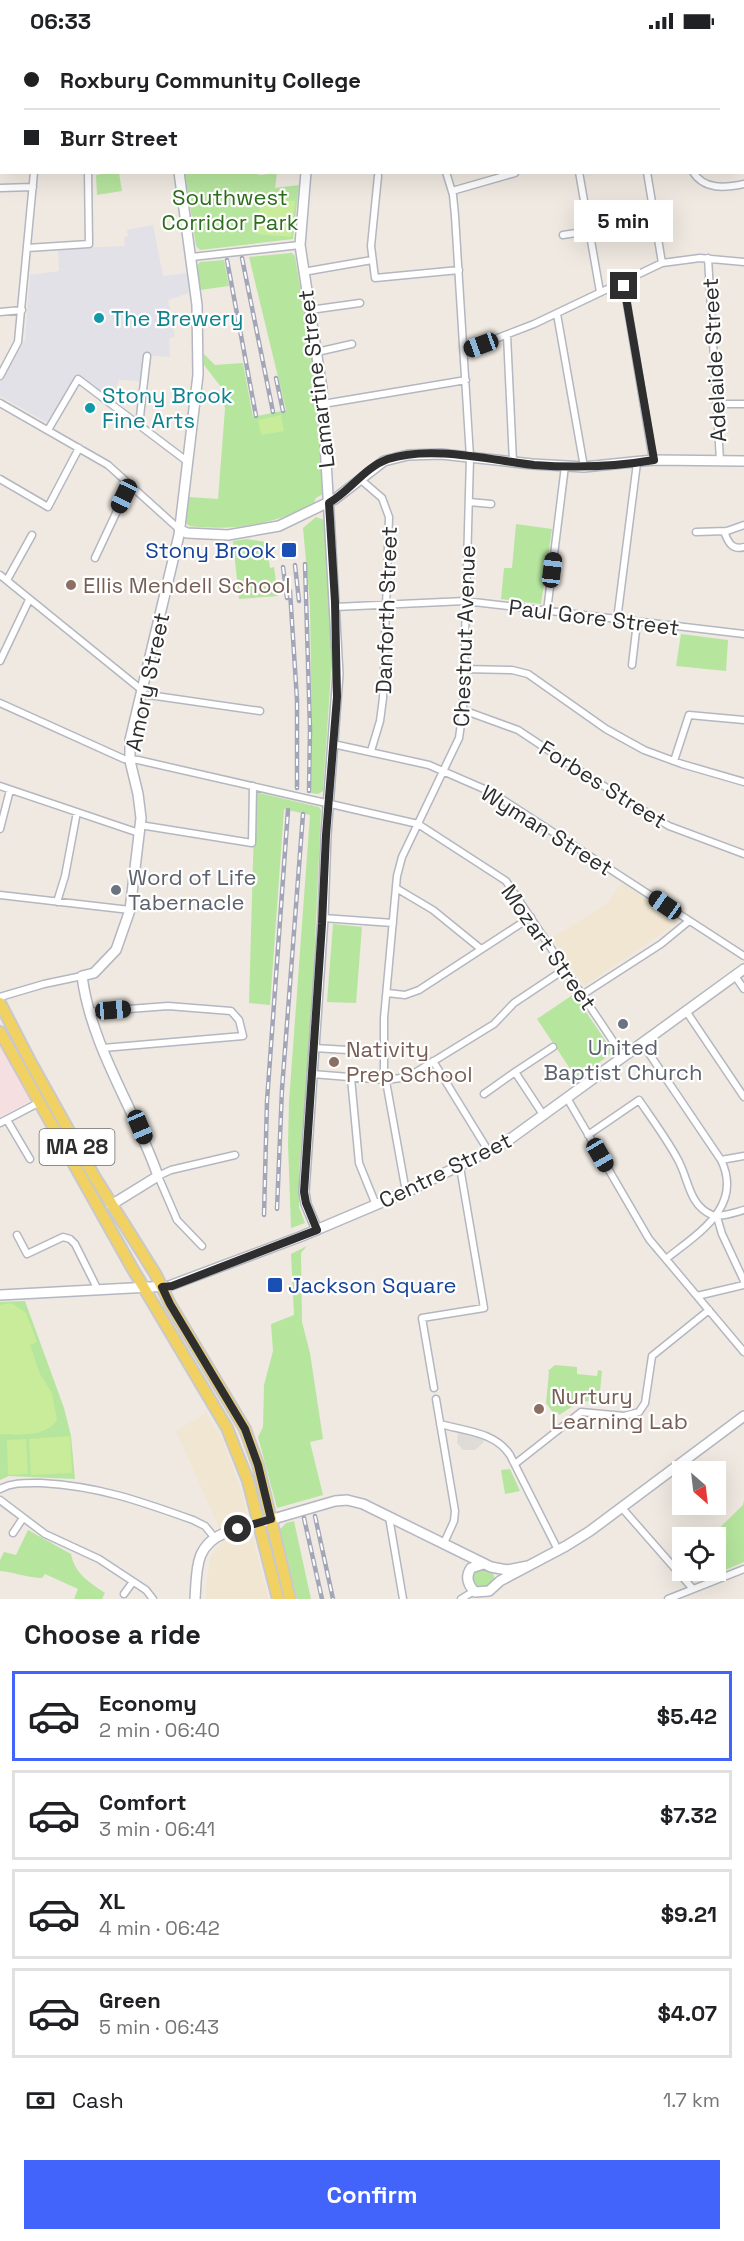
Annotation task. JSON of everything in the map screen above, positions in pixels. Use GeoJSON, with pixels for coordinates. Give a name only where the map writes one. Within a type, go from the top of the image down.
{"type":"FeatureCollection","features":[{"type":"Feature","properties":{"kind":"main road","name":"MA 28"},"geometry":{"type":"LineString","coordinates":[[0,1003],[111,1205],[245,1429],[258,1465],[290,1599]]}},
{"type":"Feature","properties":{"kind":"main road","name":"MA 28"},"geometry":{"type":"LineString","coordinates":[[0,1032],[144,1288],[227,1428],[245,1473],[278,1599]]}},
{"type":"Feature","properties":{"kind":"street"},"geometry":{"type":"LineString","coordinates":[[0,376],[18,342],[34,174]]}},
{"type":"Feature","properties":{"kind":"street"},"geometry":{"type":"LineString","coordinates":[[27,248],[89,244],[88,174]]}},
{"type":"Feature","properties":{"kind":"street","name":"Amory Street"},"geometry":{"type":"LineString","coordinates":[[82,976],[94,973],[116,950],[130,910],[140,829],[138,794],[130,760],[131,735],[180,530],[199,354],[192,257],[179,174]]}},
{"type":"Feature","properties":{"kind":"street","name":"Lamartine Street"},"geometry":{"type":"LineString","coordinates":[[306,174],[300,245],[323,404],[338,674],[304,1195],[317,1230]]}},
{"type":"Feature","properties":{"kind":"street","name":"Chestnut Avenue"},"geometry":{"type":"LineString","coordinates":[[406,1192],[386,1080],[384,1018],[396,888],[399,864],[460,735],[463,710],[470,457],[459,270],[452,191],[447,174]]}},
{"type":"Feature","properties":{"kind":"street"},"geometry":{"type":"LineString","coordinates":[[452,191],[512,174]]}},
{"type":"Feature","properties":{"kind":"street"},"geometry":{"type":"LineString","coordinates":[[579,174],[600,292]]}},
{"type":"Feature","properties":{"kind":"street"},"geometry":{"type":"LineString","coordinates":[[647,174],[662,263]]}},
{"type":"Feature","properties":{"kind":"street"},"geometry":{"type":"LineString","coordinates":[[694,174],[698,180],[719,187],[744,184]]}},
{"type":"Feature","properties":{"kind":"street"},"geometry":{"type":"LineString","coordinates":[[378,176],[371,246],[375,278],[459,270]]}},
{"type":"Feature","properties":{"kind":"street"},"geometry":{"type":"LineString","coordinates":[[0,188],[33,187]]}},
{"type":"Feature","properties":{"kind":"street"},"geometry":{"type":"LineString","coordinates":[[563,235],[589,231]]}},
{"type":"Feature","properties":{"kind":"street"},"geometry":{"type":"LineString","coordinates":[[192,257],[300,245]]}},
{"type":"Feature","properties":{"kind":"street"},"geometry":{"type":"LineString","coordinates":[[464,351],[557,314],[662,263],[708,258],[744,262]]}},
{"type":"Feature","properties":{"kind":"street","name":"Adelaide Street"},"geometry":{"type":"LineString","coordinates":[[708,258],[720,461]]}},
{"type":"Feature","properties":{"kind":"street"},"geometry":{"type":"LineString","coordinates":[[303,272],[372,260]]}},
{"type":"Feature","properties":{"kind":"street"},"geometry":{"type":"LineString","coordinates":[[623,280],[654,460]]}},
{"type":"Feature","properties":{"kind":"street"},"geometry":{"type":"LineString","coordinates":[[310,310],[360,303]]}},
{"type":"Feature","properties":{"kind":"street"},"geometry":{"type":"LineString","coordinates":[[0,312],[22,310]]}},
{"type":"Feature","properties":{"kind":"street"},"geometry":{"type":"LineString","coordinates":[[557,314],[584,467]]}},
{"type":"Feature","properties":{"kind":"street"},"geometry":{"type":"LineString","coordinates":[[507,335],[513,462]]}},
{"type":"Feature","properties":{"kind":"street"},"geometry":{"type":"LineString","coordinates":[[317,352],[352,344]]}},
{"type":"Feature","properties":{"kind":"street"},"geometry":{"type":"LineString","coordinates":[[139,425],[147,356]]}},
{"type":"Feature","properties":{"kind":"street"},"geometry":{"type":"LineString","coordinates":[[48,430],[78,379],[188,462]]}},
{"type":"Feature","properties":{"kind":"street"},"geometry":{"type":"LineString","coordinates":[[323,404],[466,380]]}},
{"type":"Feature","properties":{"kind":"street"},"geometry":{"type":"LineString","coordinates":[[0,403],[108,465],[180,530],[187,533],[217,535],[261,531],[291,521],[329,503],[384,461],[401,456],[428,454],[584,467],[654,460],[744,461]]}},
{"type":"Feature","properties":{"kind":"street"},"geometry":{"type":"LineString","coordinates":[[716,404],[744,404]]}},
{"type":"Feature","properties":{"kind":"street"},"geometry":{"type":"LineString","coordinates":[[0,479],[48,507],[79,448]]}},
{"type":"Feature","properties":{"kind":"street"},"geometry":{"type":"LineString","coordinates":[[617,620],[637,463]]}},
{"type":"Feature","properties":{"kind":"street"},"geometry":{"type":"LineString","coordinates":[[547,611],[566,466]]}},
{"type":"Feature","properties":{"kind":"street","name":"Danforth Street"},"geometry":{"type":"LineString","coordinates":[[360,479],[382,498],[388,513],[383,698],[381,721],[371,751]]}},
{"type":"Feature","properties":{"kind":"street"},"geometry":{"type":"LineString","coordinates":[[95,558],[131,486]]}},
{"type":"Feature","properties":{"kind":"street"},"geometry":{"type":"LineString","coordinates":[[469,502],[491,504]]}},
{"type":"Feature","properties":{"kind":"street"},"geometry":{"type":"LineString","coordinates":[[696,531],[727,531],[744,525]]}},
{"type":"Feature","properties":{"kind":"street"},"geometry":{"type":"LineString","coordinates":[[727,531],[725,534],[732,547],[744,547]]}},
{"type":"Feature","properties":{"kind":"street"},"geometry":{"type":"LineString","coordinates":[[6,580],[32,535]]}},
{"type":"Feature","properties":{"kind":"street"},"geometry":{"type":"LineString","coordinates":[[0,575],[142,692],[260,711]]}},
{"type":"Feature","properties":{"kind":"street"},"geometry":{"type":"LineString","coordinates":[[0,661],[29,600]]}},
{"type":"Feature","properties":{"kind":"street","name":"Paul Gore Street"},"geometry":{"type":"LineString","coordinates":[[335,607],[465,601],[744,634]]}},
{"type":"Feature","properties":{"kind":"street"},"geometry":{"type":"LineString","coordinates":[[632,665],[637,622]]}},
{"type":"Feature","properties":{"kind":"street"},"geometry":{"type":"LineString","coordinates":[[463,669],[512,670],[528,674],[612,733],[649,752],[744,782]]}},
{"type":"Feature","properties":{"kind":"street","name":"Mozart Street"},"geometry":{"type":"LineString","coordinates":[[0,703],[130,760],[418,824],[506,881],[623,1056]]}},
{"type":"Feature","properties":{"kind":"street","name":"Forbes Street"},"geometry":{"type":"LineString","coordinates":[[463,710],[518,730],[586,776],[669,826],[744,854]]}},
{"type":"Feature","properties":{"kind":"street"},"geometry":{"type":"LineString","coordinates":[[674,761],[688,715],[744,720]]}},
{"type":"Feature","properties":{"kind":"street","name":"Wyman Street"},"geometry":{"type":"LineString","coordinates":[[333,744],[371,751],[443,770],[491,792],[744,956]]}},
{"type":"Feature","properties":{"kind":"street"},"geometry":{"type":"LineString","coordinates":[[0,786],[77,812],[140,829],[252,843],[254,786]]}},
{"type":"Feature","properties":{"kind":"street"},"geometry":{"type":"LineString","coordinates":[[0,829],[10,790]]}},
{"type":"Feature","properties":{"kind":"street"},"geometry":{"type":"LineString","coordinates":[[57,902],[65,876],[77,812]]}},
{"type":"Feature","properties":{"kind":"street"},"geometry":{"type":"LineString","coordinates":[[396,888],[433,910],[481,949]]}},
{"type":"Feature","properties":{"kind":"street"},"geometry":{"type":"LineString","coordinates":[[0,895],[130,910]]}},
{"type":"Feature","properties":{"kind":"street"},"geometry":{"type":"LineString","coordinates":[[387,993],[412,993],[531,917]]}},
{"type":"Feature","properties":{"kind":"street"},"geometry":{"type":"LineString","coordinates":[[323,918],[393,923]]}},
{"type":"Feature","properties":{"kind":"street"},"geometry":{"type":"LineString","coordinates":[[582,995],[661,944],[689,921]]}},
{"type":"Feature","properties":{"kind":"street"},"geometry":{"type":"LineString","coordinates":[[312,1074],[386,1080],[408,1077],[494,1024],[514,1003],[565,969]]}},
{"type":"Feature","properties":{"kind":"street","name":"Centre Street"},"geometry":{"type":"LineString","coordinates":[[0,1294],[172,1286],[317,1230],[406,1192],[490,1152],[544,1116],[744,969]]}},
{"type":"Feature","properties":{"kind":"street"},"geometry":{"type":"LineString","coordinates":[[0,997],[82,976],[89,1012],[103,1048],[152,1155],[158,1176],[177,1220],[202,1246]]}},
{"type":"Feature","properties":{"kind":"street"},"geometry":{"type":"LineString","coordinates":[[735,976],[744,988]]}},
{"type":"Feature","properties":{"kind":"street"},"geometry":{"type":"LineString","coordinates":[[89,1012],[168,1006],[231,1011],[239,1020],[243,1036],[103,1048]]}},
{"type":"Feature","properties":{"kind":"street"},"geometry":{"type":"LineString","coordinates":[[686,1011],[744,1097]]}},
{"type":"Feature","properties":{"kind":"street"},"geometry":{"type":"LineString","coordinates":[[642,1043],[721,1160],[727,1175],[728,1193],[724,1207],[717,1217],[666,1260]]}},
{"type":"Feature","properties":{"kind":"street"},"geometry":{"type":"LineString","coordinates":[[484,1094],[553,1047]]}},
{"type":"Feature","properties":{"kind":"street"},"geometry":{"type":"LineString","coordinates":[[314,1048],[348,1050]]}},
{"type":"Feature","properties":{"kind":"street"},"geometry":{"type":"LineString","coordinates":[[433,1061],[490,1152]]}},
{"type":"Feature","properties":{"kind":"street"},"geometry":{"type":"LineString","coordinates":[[515,1072],[544,1116]]}},
{"type":"Feature","properties":{"kind":"street"},"geometry":{"type":"LineString","coordinates":[[351,1078],[358,1160],[376,1205]]}},
{"type":"Feature","properties":{"kind":"street"},"geometry":{"type":"LineString","coordinates":[[567,1098],[647,1237],[744,1352]]}},
{"type":"Feature","properties":{"kind":"street"},"geometry":{"type":"LineString","coordinates":[[588,1136],[639,1100],[679,1160],[692,1196],[704,1210],[717,1217],[744,1210]]}},
{"type":"Feature","properties":{"kind":"street"},"geometry":{"type":"LineString","coordinates":[[0,1123],[40,1102]]}},
{"type":"Feature","properties":{"kind":"street"},"geometry":{"type":"LineString","coordinates":[[7,1120],[30,1159]]}},
{"type":"Feature","properties":{"kind":"street"},"geometry":{"type":"LineString","coordinates":[[111,1205],[171,1170],[236,1155]]}},
{"type":"Feature","properties":{"kind":"street"},"geometry":{"type":"LineString","coordinates":[[721,1160],[744,1156]]}},
{"type":"Feature","properties":{"kind":"street"},"geometry":{"type":"LineString","coordinates":[[434,1388],[422,1318],[484,1308],[460,1167]]}},
{"type":"Feature","properties":{"kind":"street"},"geometry":{"type":"LineString","coordinates":[[697,1296],[744,1283],[717,1217]]}},
{"type":"Feature","properties":{"kind":"street"},"geometry":{"type":"LineString","coordinates":[[17,1235],[27,1254],[63,1237],[70,1239],[75,1244],[98,1290]]}},
{"type":"Feature","properties":{"kind":"street"},"geometry":{"type":"LineString","coordinates":[[515,1464],[581,1412],[624,1416],[639,1412],[645,1403],[652,1356],[709,1310]]}},
{"type":"Feature","properties":{"kind":"street"},"geometry":{"type":"LineString","coordinates":[[436,1399],[455,1515],[444,1543]]}},
{"type":"Feature","properties":{"kind":"street"},"geometry":{"type":"LineString","coordinates":[[461,1599],[474,1594],[492,1592],[528,1566],[558,1550],[622,1508],[742,1420]]}},
{"type":"Feature","properties":{"kind":"street"},"geometry":{"type":"LineString","coordinates":[[440,1424],[495,1439],[508,1451],[558,1550]]}},
{"type":"Feature","properties":{"kind":"street"},"geometry":{"type":"LineString","coordinates":[[0,1489],[12,1484],[24,1483],[81,1486],[104,1490],[193,1520],[205,1526],[214,1537]]}},
{"type":"Feature","properties":{"kind":"street"},"geometry":{"type":"LineString","coordinates":[[0,1500],[48,1536],[99,1559],[132,1583],[146,1590],[153,1599]]}},
{"type":"Feature","properties":{"kind":"street"},"geometry":{"type":"LineString","coordinates":[[195,1599],[200,1555],[205,1545],[214,1537],[344,1500],[359,1503],[487,1565],[507,1570],[528,1566]]}},
{"type":"Feature","properties":{"kind":"street"},"geometry":{"type":"LineString","coordinates":[[622,1508],[693,1589]]}},
{"type":"Feature","properties":{"kind":"street"},"geometry":{"type":"LineString","coordinates":[[389,1517],[403,1599]]}},
{"type":"Feature","properties":{"kind":"street"},"geometry":{"type":"LineString","coordinates":[[13,1533],[23,1518]]}},
{"type":"Feature","properties":{"kind":"street"},"geometry":{"type":"LineString","coordinates":[[458,1549],[467,1563],[468,1580],[474,1594]]}},
{"type":"Feature","properties":{"kind":"street"},"geometry":{"type":"LineString","coordinates":[[469,1572],[475,1566],[487,1565],[496,1574],[492,1592]]}},
{"type":"Feature","properties":{"kind":"street"},"geometry":{"type":"LineString","coordinates":[[668,1599],[744,1569]]}},
{"type":"Feature","properties":{"kind":"street"},"geometry":{"type":"LineString","coordinates":[[124,1594],[132,1583]]}},
{"type":"Feature","properties":{"kind":"shaded area","name":"The Brewery"},"geometry":{"type":"Polygon","coordinates":[[[153,225],[163,276],[187,273],[189,293],[168,300],[175,336],[169,339],[170,357],[143,355],[140,381],[119,380],[112,400],[77,375],[48,423],[0,396],[0,382],[25,340],[30,275],[59,271],[58,249],[125,246],[124,237],[128,236],[127,230],[153,225]]]}},
{"type":"Feature","properties":{"kind":"shaded area"},"geometry":{"type":"Polygon","coordinates":[[[621,883],[677,919],[677,923],[584,986],[552,938],[608,903],[621,883]]]}},
{"type":"Feature","properties":{"kind":"shaded area"},"geometry":{"type":"Polygon","coordinates":[[[0,1047],[32,1100],[0,1117],[0,1047]]]}},
{"type":"Feature","properties":{"kind":"shaded area"},"geometry":{"type":"Polygon","coordinates":[[[206,1413],[223,1440],[243,1497],[268,1599],[205,1599],[210,1557],[221,1544],[218,1525],[176,1431],[206,1413]]]}},
{"type":"Feature","properties":{"kind":"shaded area"},"geometry":{"type":"Polygon","coordinates":[[[458,1433],[484,1440],[483,1443],[475,1450],[463,1450],[457,1443],[458,1433]]]}},
{"type":"Feature","properties":{"kind":"green space"},"geometry":{"type":"Polygon","coordinates":[[[119,174],[122,191],[97,195],[96,175],[119,174]]]}},
{"type":"Feature","properties":{"kind":"green space","name":"Southwest Corridor Park"},"geometry":{"type":"Polygon","coordinates":[[[185,174],[277,174],[275,188],[299,185],[293,239],[200,250],[196,246],[185,174]]]}},
{"type":"Feature","properties":{"kind":"green space"},"geometry":{"type":"Polygon","coordinates":[[[261,198],[295,201],[291,237],[257,234],[261,198]]]}},
{"type":"Feature","properties":{"kind":"green space","name":"Southwest Corridor Park"},"geometry":{"type":"Polygon","coordinates":[[[292,253],[295,256],[314,370],[323,494],[316,498],[314,503],[299,511],[253,525],[222,528],[189,526],[186,523],[189,497],[218,499],[225,409],[221,387],[204,365],[204,354],[215,365],[243,363],[253,417],[286,410],[249,257],[292,253]]]}},
{"type":"Feature","properties":{"kind":"green space","name":"Southwest Corridor Park"},"geometry":{"type":"Polygon","coordinates":[[[224,260],[229,286],[200,290],[197,266],[200,262],[224,260]]]}},
{"type":"Feature","properties":{"kind":"green space"},"geometry":{"type":"Polygon","coordinates":[[[281,415],[284,431],[261,435],[258,420],[281,415]]]}},
{"type":"Feature","properties":{"kind":"green space"},"geometry":{"type":"Polygon","coordinates":[[[316,517],[324,520],[332,657],[323,791],[318,794],[311,793],[310,604],[303,528],[316,517]]]}},
{"type":"Feature","properties":{"kind":"green space"},"geometry":{"type":"Polygon","coordinates":[[[516,524],[552,529],[541,604],[501,599],[504,568],[512,568],[516,524]]]}},
{"type":"Feature","properties":{"kind":"green space"},"geometry":{"type":"Polygon","coordinates":[[[247,539],[266,542],[270,568],[274,567],[278,596],[239,599],[233,541],[247,539]]]}},
{"type":"Feature","properties":{"kind":"green space"},"geometry":{"type":"Polygon","coordinates":[[[681,634],[728,640],[726,671],[676,666],[681,634]]]}},
{"type":"Feature","properties":{"kind":"green space"},"geometry":{"type":"Polygon","coordinates":[[[255,792],[319,807],[321,810],[311,1030],[299,1170],[299,1207],[305,1223],[291,1228],[289,1102],[310,815],[284,809],[270,1005],[249,1003],[255,792]]]}},
{"type":"Feature","properties":{"kind":"green space"},"geometry":{"type":"Polygon","coordinates":[[[333,924],[362,927],[356,1003],[327,1002],[333,924]]]}},
{"type":"Feature","properties":{"kind":"green space"},"geometry":{"type":"Polygon","coordinates":[[[574,994],[613,1052],[577,1079],[537,1019],[574,994]]]}},
{"type":"Feature","properties":{"kind":"green space"},"geometry":{"type":"Polygon","coordinates":[[[307,1246],[301,1253],[302,1322],[310,1353],[323,1439],[310,1442],[323,1495],[277,1508],[258,1437],[263,1427],[264,1385],[273,1351],[271,1324],[294,1315],[291,1254],[307,1246]]]}},
{"type":"Feature","properties":{"kind":"green space"},"geometry":{"type":"Polygon","coordinates":[[[25,1301],[64,1408],[71,1436],[75,1479],[9,1476],[0,1480],[0,1302],[25,1301]]]}},
{"type":"Feature","properties":{"kind":"green space"},"geometry":{"type":"Polygon","coordinates":[[[11,1303],[26,1313],[37,1342],[30,1345],[40,1374],[52,1393],[57,1420],[46,1430],[32,1434],[0,1434],[0,1305],[11,1303]]]}},
{"type":"Feature","properties":{"kind":"green space"},"geometry":{"type":"Polygon","coordinates":[[[555,1365],[577,1367],[577,1374],[597,1376],[598,1370],[602,1371],[599,1402],[581,1401],[559,1415],[558,1412],[554,1414],[546,1403],[548,1371],[555,1365]]]}},
{"type":"Feature","properties":{"kind":"green space"},"geometry":{"type":"Polygon","coordinates":[[[70,1436],[72,1473],[31,1475],[29,1439],[70,1436]]]}},
{"type":"Feature","properties":{"kind":"green space"},"geometry":{"type":"Polygon","coordinates":[[[26,1439],[28,1474],[8,1475],[7,1440],[26,1439]]]}},
{"type":"Feature","properties":{"kind":"green space"},"geometry":{"type":"Polygon","coordinates":[[[510,1469],[520,1491],[505,1494],[501,1470],[510,1469]]]}},
{"type":"Feature","properties":{"kind":"green space"},"geometry":{"type":"Polygon","coordinates":[[[744,1500],[744,1562],[726,1570],[726,1527],[720,1527],[743,1505],[744,1500]]]}},
{"type":"Feature","properties":{"kind":"green space"},"geometry":{"type":"Polygon","coordinates":[[[294,1521],[311,1599],[297,1599],[280,1529],[286,1523],[294,1521]]]}},
{"type":"Feature","properties":{"kind":"green space"},"geometry":{"type":"Polygon","coordinates":[[[28,1530],[71,1554],[79,1572],[105,1593],[102,1599],[74,1599],[78,1589],[45,1574],[42,1578],[37,1578],[0,1571],[0,1560],[4,1552],[16,1555],[28,1530]]]}},
{"type":"Feature","properties":{"kind":"green space"},"geometry":{"type":"Polygon","coordinates":[[[483,1567],[491,1570],[494,1578],[491,1586],[483,1589],[475,1586],[472,1578],[475,1570],[483,1567]]]}},
{"type":"Feature","properties":{"kind":"railway"},"geometry":{"type":"LineString","coordinates":[[242,258],[273,412]]}},
{"type":"Feature","properties":{"kind":"railway"},"geometry":{"type":"LineString","coordinates":[[227,260],[256,416]]}},
{"type":"Feature","properties":{"kind":"railway"},"geometry":{"type":"LineString","coordinates":[[276,378],[283,411]]}},
{"type":"Feature","properties":{"kind":"railway"},"geometry":{"type":"LineString","coordinates":[[305,564],[310,729],[309,791]]}},
{"type":"Feature","properties":{"kind":"railway"},"geometry":{"type":"LineString","coordinates":[[295,565],[299,601]]}},
{"type":"Feature","properties":{"kind":"railway"},"geometry":{"type":"LineString","coordinates":[[283,567],[287,598]]}},
{"type":"Feature","properties":{"kind":"railway"},"geometry":{"type":"LineString","coordinates":[[290,591],[297,700],[297,788]]}},
{"type":"Feature","properties":{"kind":"railway"},"geometry":{"type":"LineString","coordinates":[[264,1215],[267,1101],[288,810]]}},
{"type":"Feature","properties":{"kind":"railway"},"geometry":{"type":"LineString","coordinates":[[277,1209],[282,1089],[303,814]]}},
{"type":"Feature","properties":{"kind":"railway"},"geometry":{"type":"LineString","coordinates":[[315,1516],[333,1599]]}},
{"type":"Feature","properties":{"kind":"railway"},"geometry":{"type":"LineString","coordinates":[[304,1518],[322,1599]]}},
{"type":"Feature","properties":{"kind":"place","name":"The Brewery"},"geometry":{"type":"Point","coordinates":[99,318]}},
{"type":"Feature","properties":{"kind":"place","name":"Stony Brook Fine Arts"},"geometry":{"type":"Point","coordinates":[90,408]}},
{"type":"Feature","properties":{"kind":"place","name":"Stony Brook"},"geometry":{"type":"Point","coordinates":[289,550]}},
{"type":"Feature","properties":{"kind":"place","name":"Ellis Mendell School"},"geometry":{"type":"Point","coordinates":[71,585]}},
{"type":"Feature","properties":{"kind":"place","name":"Word of Life Tabernacle"},"geometry":{"type":"Point","coordinates":[116,890]}},
{"type":"Feature","properties":{"kind":"place","name":"United Baptist Church"},"geometry":{"type":"Point","coordinates":[623,1024]}},
{"type":"Feature","properties":{"kind":"place","name":"Nativity Prep School"},"geometry":{"type":"Point","coordinates":[334,1062]}},
{"type":"Feature","properties":{"kind":"place","name":"Jackson Square"},"geometry":{"type":"Point","coordinates":[275,1285]}},
{"type":"Feature","properties":{"kind":"place","name":"Nurtury Learning Lab"},"geometry":{"type":"Point","coordinates":[539,1409]}},
{"type":"Feature","properties":{"kind":"route"},"geometry":{"type":"LineString","coordinates":[[238,1529],[271,1519],[254,1451],[238,1416],[162,1287],[172,1286],[317,1230],[304,1198],[304,1192],[338,674],[329,503],[380,463],[408,455],[441,454],[541,465],[584,467],[654,460],[624,286]]}}]}
